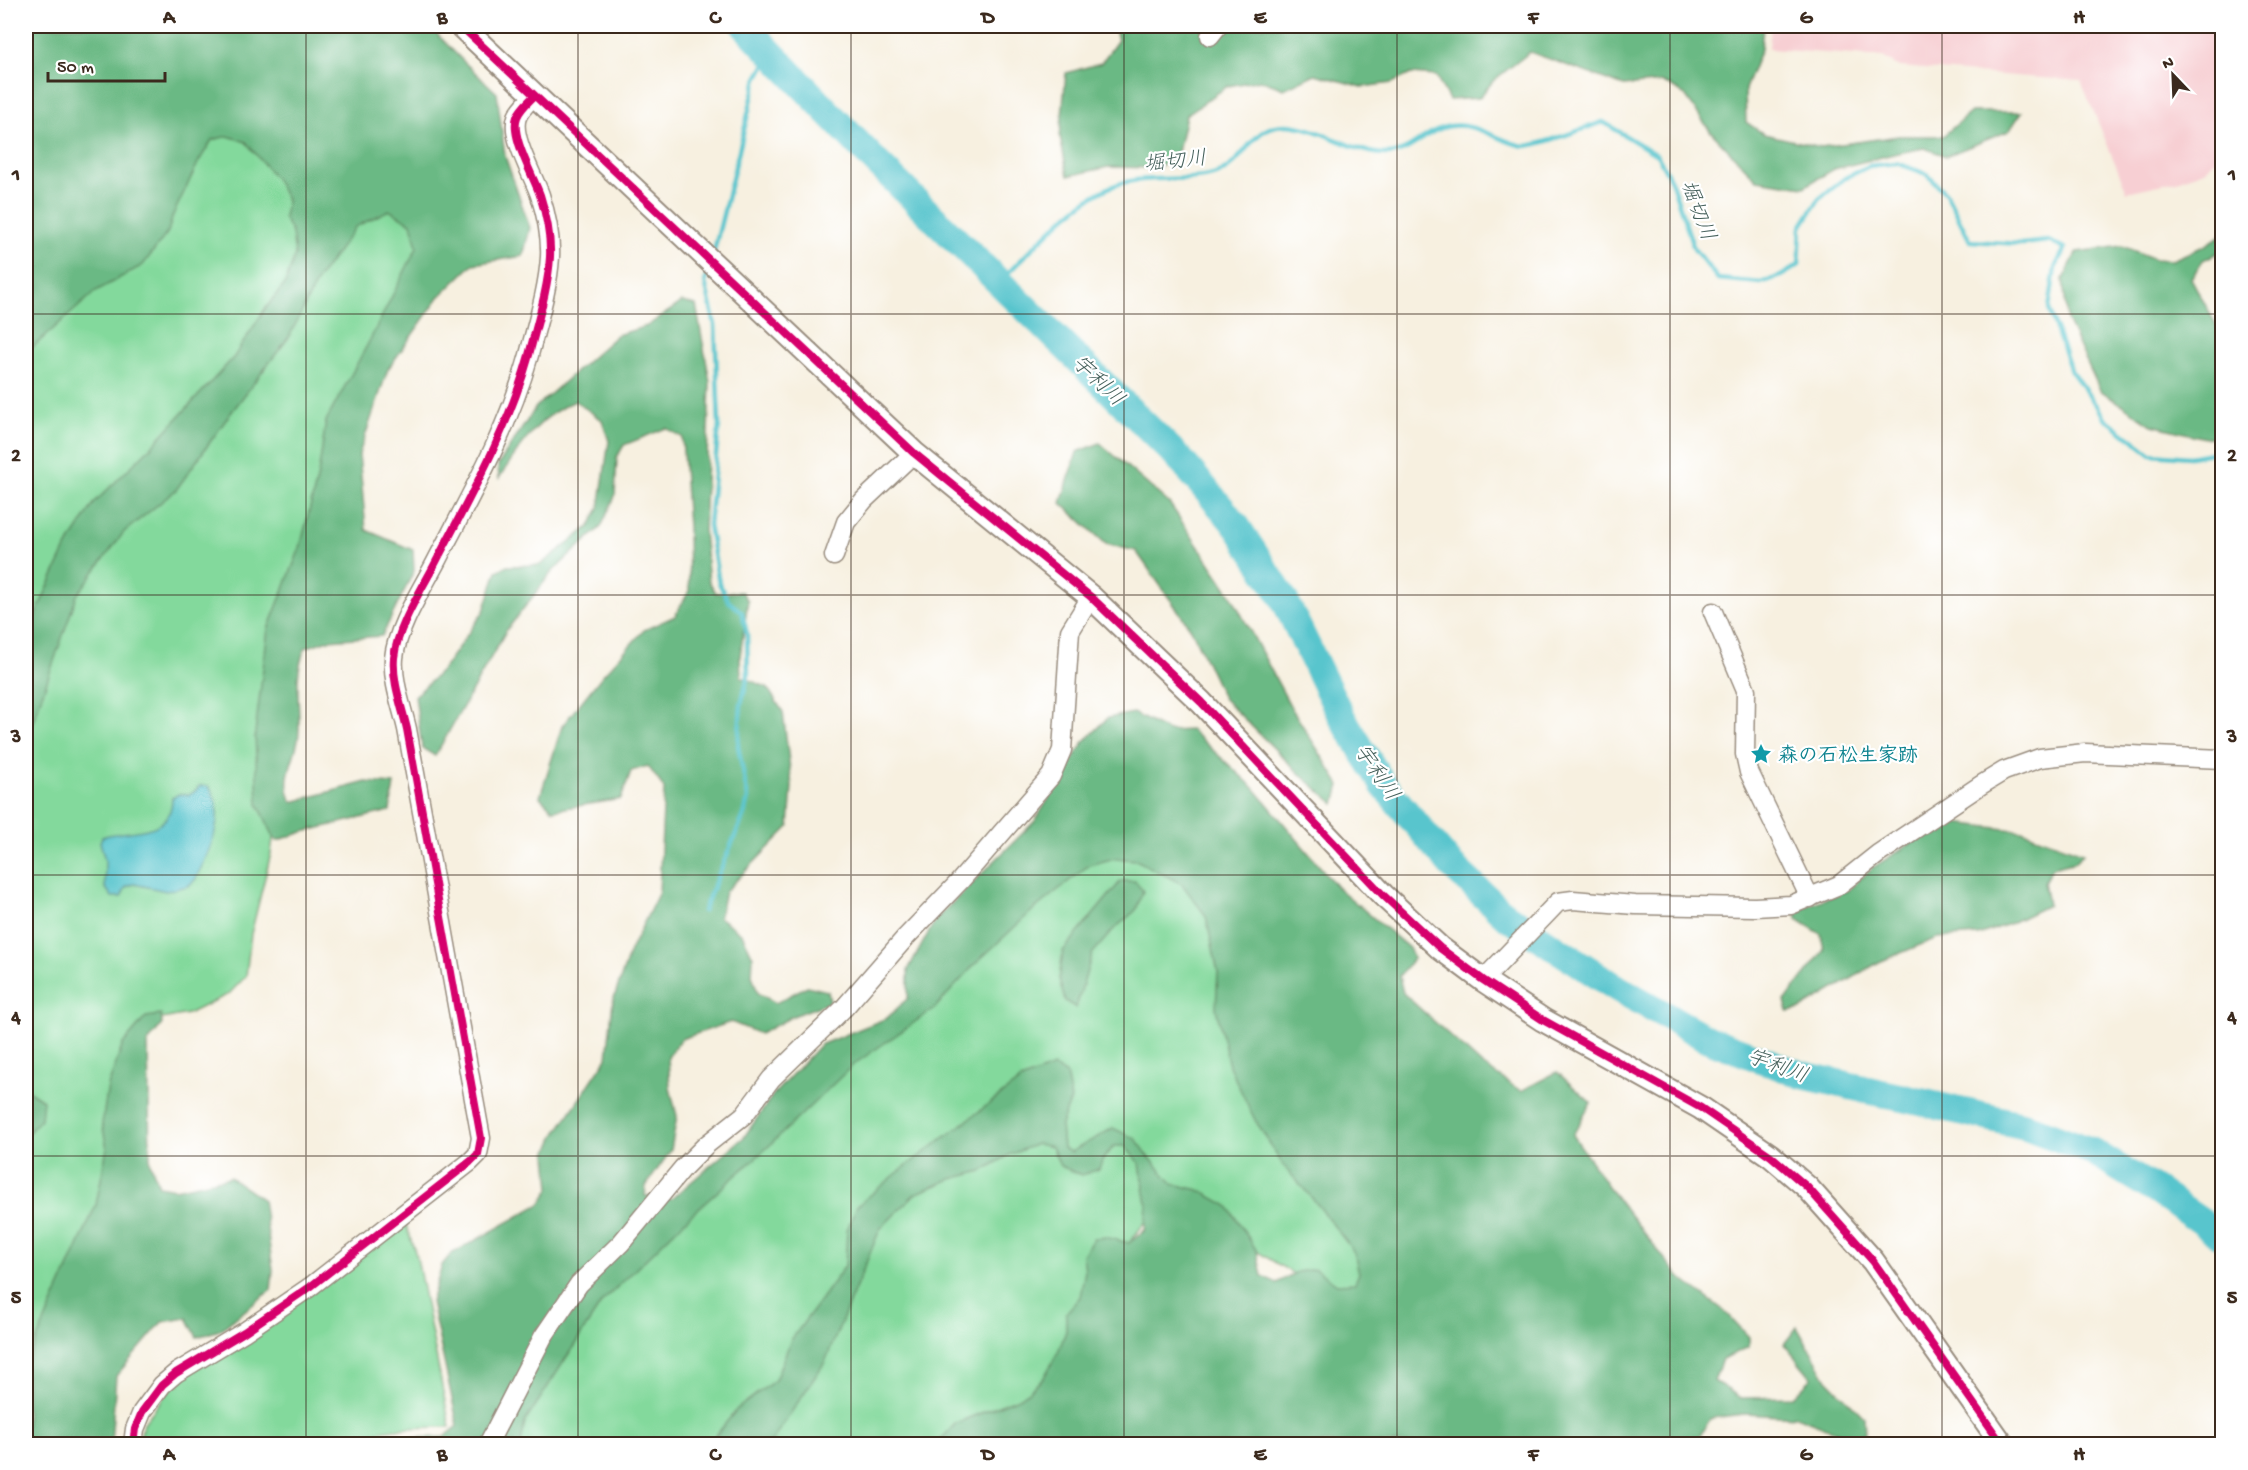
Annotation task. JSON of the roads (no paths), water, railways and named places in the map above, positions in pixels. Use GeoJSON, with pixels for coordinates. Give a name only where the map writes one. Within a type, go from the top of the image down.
{"type":"FeatureCollection","features":[{"type":"Feature","properties":{"kind":"street"},"geometry":{"type":"LineString","coordinates":[[461,26],[914,453],[1091,597],[1201,702],[1383,895],[1440,948],[1543,1020],[1701,1108],[1771,1156],[1800,1181],[1873,1261],[2002,1444]]}},
{"type":"Feature","properties":{"kind":"street"},"geometry":{"type":"LineString","coordinates":[[133,1444],[135,1429],[142,1412],[162,1385],[176,1373],[244,1332],[310,1287],[478,1154],[481,1138],[407,729],[395,678],[394,658],[398,638],[411,610],[487,465],[523,377],[543,301],[550,256],[548,226],[540,195],[516,133],[517,118],[534,96]]}},
{"type":"Feature","properties":{"kind":"street"},"geometry":{"type":"LineString","coordinates":[[834,556],[846,522],[864,500],[914,453]]}},
{"type":"Feature","properties":{"kind":"street"},"geometry":{"type":"LineString","coordinates":[[488,1444],[543,1337],[579,1284],[621,1243],[683,1168],[706,1145],[744,1115],[771,1079],[844,1008],[906,937],[960,881],[1051,776],[1062,750],[1070,632],[1091,597]]}},
{"type":"Feature","properties":{"kind":"street"},"geometry":{"type":"LineString","coordinates":[[1713,612],[1746,690],[1744,754],[1749,772],[1810,898]]}},
{"type":"Feature","properties":{"kind":"street"},"geometry":{"type":"LineString","coordinates":[[1483,980],[1558,902],[1573,900],[1635,905],[1755,907],[1791,905],[1810,898],[1839,885],[1878,854],[1981,785],[2004,771],[2040,758],[2085,753],[2223,759]]}},
{"type":"Feature","properties":{"kind":"water"},"geometry":{"type":"Polygon","coordinates":[[[199,786],[208,786],[214,796],[217,821],[211,846],[195,880],[188,886],[166,891],[134,884],[126,887],[121,897],[112,897],[105,887],[105,860],[100,842],[102,837],[146,830],[156,826],[170,811],[172,798],[179,794],[190,794],[199,786]]]}},
{"type":"Feature","properties":{"kind":"waterway","name":"宇利川"},"geometry":{"type":"LineString","coordinates":[[745,26],[875,161],[1179,458],[1236,525],[1284,599],[1340,714],[1384,786],[1451,865],[1506,916],[1617,988],[1708,1039],[1802,1075],[2026,1126],[2091,1151],[2155,1190],[2222,1236]]}},
{"type":"Feature","properties":{"kind":"waterway"},"geometry":{"type":"LineString","coordinates":[[713,255],[757,78],[771,54]]}},
{"type":"Feature","properties":{"kind":"waterway","name":"堀切川"},"geometry":{"type":"LineString","coordinates":[[999,282],[1056,225],[1072,211],[1105,189],[1134,180],[1211,176],[1230,167],[1257,137],[1274,127],[1298,126],[1364,150],[1389,154],[1405,149],[1434,131],[1450,126],[1469,127],[1524,146],[1551,140],[1603,122],[1657,155],[1671,180],[1694,249],[1718,279],[1761,283],[1781,276],[1799,265],[1801,227],[1819,199],[1845,178],[1869,166],[1896,163],[1927,174],[1947,195],[1970,241],[2022,244],[2048,241],[2065,248],[2055,268],[2049,309],[2071,371],[2106,419],[2151,454],[2190,457],[2222,451]]}},
{"type":"Feature","properties":{"kind":"waterway"},"geometry":{"type":"LineString","coordinates":[[703,911],[744,815],[748,798],[738,746],[741,704],[748,676],[747,634],[742,612],[729,602],[719,583],[709,525],[719,425],[715,325],[705,282],[709,268]]}},
{"type":"Feature","properties":{"kind":"place","name":"森の石松生家跡"},"geometry":{"type":"Point","coordinates":[1761,754]}}]}
